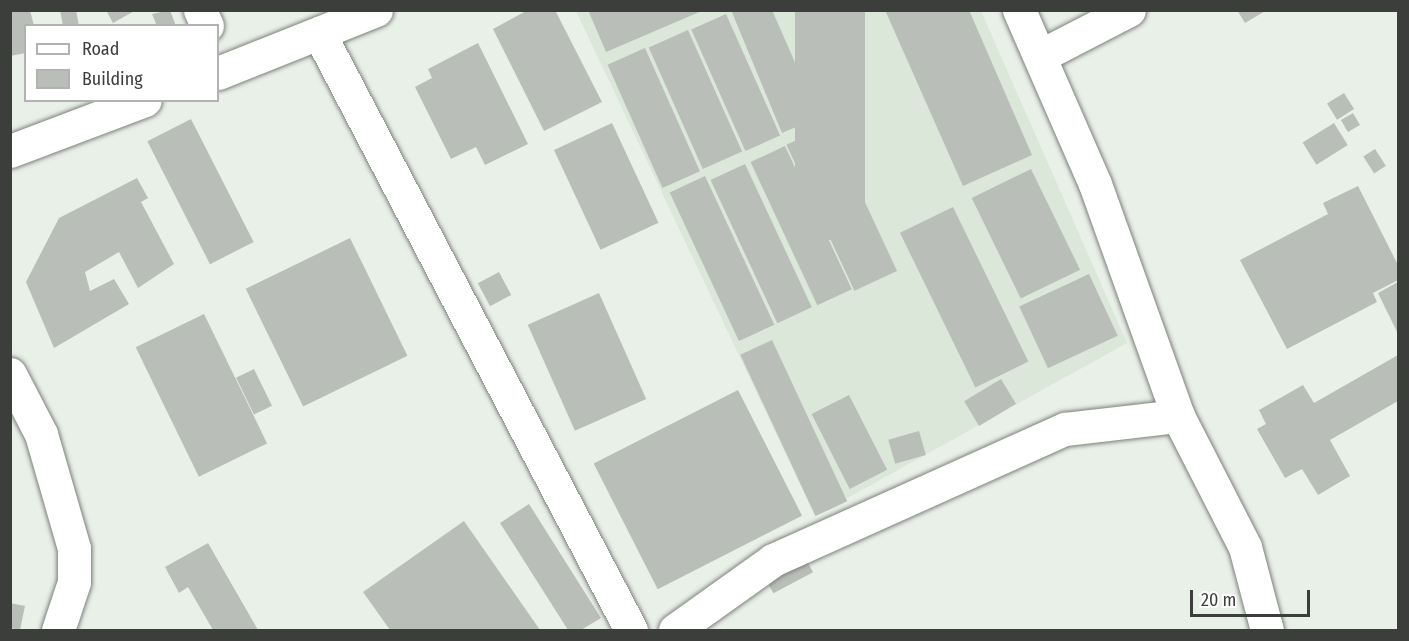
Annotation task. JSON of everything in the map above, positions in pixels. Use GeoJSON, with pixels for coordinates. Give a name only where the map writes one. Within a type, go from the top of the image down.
{"type":"FeatureCollection","features":[{"type":"Feature","properties":{"kind":"street"},"geometry":{"type":"LineString","coordinates":[[200,10],[206,24]]}},
{"type":"Feature","properties":{"kind":"street"},"geometry":{"type":"LineString","coordinates":[[221,63],[319,33],[376,10]]}},
{"type":"Feature","properties":{"kind":"street"},"geometry":{"type":"LineString","coordinates":[[1019,10],[1095,184],[1178,416],[1245,547],[1267,630]]}},
{"type":"Feature","properties":{"kind":"street"},"geometry":{"type":"LineString","coordinates":[[1040,56],[1129,10]]}},
{"type":"Feature","properties":{"kind":"street"},"geometry":{"type":"LineString","coordinates":[[319,33],[631,630]]}},
{"type":"Feature","properties":{"kind":"street"},"geometry":{"type":"LineString","coordinates":[[10,151],[140,102]]}},
{"type":"Feature","properties":{"kind":"street"},"geometry":{"type":"LineString","coordinates":[[10,375],[42,435],[74,548],[74,582],[58,630]]}},
{"type":"Feature","properties":{"kind":"street"},"geometry":{"type":"LineString","coordinates":[[675,630],[773,560],[1065,429],[1178,416]]}},
{"type":"Feature","properties":{"kind":"shaded area"},"geometry":{"type":"Polygon","coordinates":[[[576,11],[981,11],[1127,343],[815,516],[576,11]]]}},
{"type":"Feature","properties":{"kind":"building"},"geometry":{"type":"Polygon","coordinates":[[[10,10],[30,10],[34,24],[24,24],[24,53],[10,56],[10,10]]]}},
{"type":"Feature","properties":{"kind":"building"},"geometry":{"type":"Polygon","coordinates":[[[60,10],[76,10],[79,24],[63,24],[60,10]]]}},
{"type":"Feature","properties":{"kind":"building"},"geometry":{"type":"Polygon","coordinates":[[[106,10],[136,10],[113,23],[106,10]]]}},
{"type":"Feature","properties":{"kind":"building"},"geometry":{"type":"Polygon","coordinates":[[[170,10],[175,24],[156,24],[152,14],[170,10]]]}},
{"type":"Feature","properties":{"kind":"building"},"geometry":{"type":"Polygon","coordinates":[[[528,10],[555,10],[602,102],[544,131],[493,29],[528,10]]]}},
{"type":"Feature","properties":{"kind":"building"},"geometry":{"type":"Polygon","coordinates":[[[588,10],[704,10],[606,52],[588,10]]]}},
{"type":"Feature","properties":{"kind":"building"},"geometry":{"type":"Polygon","coordinates":[[[731,10],[772,10],[819,117],[782,133],[731,10]]]}},
{"type":"Feature","properties":{"kind":"building"},"geometry":{"type":"Polygon","coordinates":[[[795,10],[865,10],[865,240],[795,240],[795,10]]]}},
{"type":"Feature","properties":{"kind":"building"},"geometry":{"type":"Polygon","coordinates":[[[885,10],[969,10],[1032,155],[963,186],[885,10]]]}},
{"type":"Feature","properties":{"kind":"building"},"geometry":{"type":"Polygon","coordinates":[[[1237,10],[1267,10],[1245,23],[1237,10]]]}},
{"type":"Feature","properties":{"kind":"building"},"geometry":{"type":"Polygon","coordinates":[[[726,14],[780,136],[745,151],[691,29],[726,14]]]}},
{"type":"Feature","properties":{"kind":"building"},"geometry":{"type":"Polygon","coordinates":[[[688,30],[742,152],[703,169],[649,47],[688,30]]]}},
{"type":"Feature","properties":{"kind":"building"},"geometry":{"type":"Polygon","coordinates":[[[478,43],[528,144],[485,165],[476,147],[451,159],[415,87],[432,78],[428,69],[478,43]]]}},
{"type":"Feature","properties":{"kind":"building"},"geometry":{"type":"Polygon","coordinates":[[[645,48],[700,171],[662,188],[608,65],[645,48]]]}},
{"type":"Feature","properties":{"kind":"building"},"geometry":{"type":"Polygon","coordinates":[[[1344,93],[1354,109],[1337,120],[1327,104],[1344,93]]]}},
{"type":"Feature","properties":{"kind":"building"},"geometry":{"type":"Polygon","coordinates":[[[1353,113],[1360,125],[1348,132],[1341,120],[1353,113]]]}},
{"type":"Feature","properties":{"kind":"building"},"geometry":{"type":"Polygon","coordinates":[[[191,119],[254,242],[210,264],[147,141],[191,119]]]}},
{"type":"Feature","properties":{"kind":"building"},"geometry":{"type":"Polygon","coordinates":[[[612,123],[658,223],[600,250],[554,150],[612,123]]]}},
{"type":"Feature","properties":{"kind":"building"},"geometry":{"type":"Polygon","coordinates":[[[1334,123],[1348,145],[1316,165],[1303,143],[1334,123]]]}},
{"type":"Feature","properties":{"kind":"building"},"geometry":{"type":"Polygon","coordinates":[[[829,125],[897,271],[854,291],[786,145],[829,125]]]}},
{"type":"Feature","properties":{"kind":"building"},"geometry":{"type":"Polygon","coordinates":[[[785,146],[852,289],[817,305],[751,162],[785,146]]]}},
{"type":"Feature","properties":{"kind":"building"},"geometry":{"type":"Polygon","coordinates":[[[1375,149],[1386,166],[1374,173],[1363,157],[1375,149]]]}},
{"type":"Feature","properties":{"kind":"building"},"geometry":{"type":"Polygon","coordinates":[[[745,164],[812,307],[777,323],[711,180],[745,164]]]}},
{"type":"Feature","properties":{"kind":"building"},"geometry":{"type":"Polygon","coordinates":[[[1031,169],[1080,270],[1021,299],[972,198],[1031,169]]]}},
{"type":"Feature","properties":{"kind":"building"},"geometry":{"type":"Polygon","coordinates":[[[705,176],[774,325],[739,341],[670,192],[705,176]]]}},
{"type":"Feature","properties":{"kind":"building"},"geometry":{"type":"Polygon","coordinates":[[[137,178],[148,198],[141,202],[174,264],[138,288],[119,252],[85,272],[90,291],[114,279],[129,304],[54,348],[26,282],[59,218],[137,178]]]}},
{"type":"Feature","properties":{"kind":"building"},"geometry":{"type":"Polygon","coordinates":[[[1358,186],[1398,265],[1398,280],[1373,293],[1377,302],[1287,349],[1240,260],[1328,214],[1323,203],[1358,186]]]}},
{"type":"Feature","properties":{"kind":"building"},"geometry":{"type":"Polygon","coordinates":[[[953,207],[1028,362],[975,387],[900,233],[953,207]]]}},
{"type":"Feature","properties":{"kind":"building"},"geometry":{"type":"Polygon","coordinates":[[[350,238],[407,356],[303,407],[246,289],[350,238]]]}},
{"type":"Feature","properties":{"kind":"building"},"geometry":{"type":"Polygon","coordinates":[[[499,272],[511,295],[490,306],[478,283],[499,272]]]}},
{"type":"Feature","properties":{"kind":"building"},"geometry":{"type":"Polygon","coordinates":[[[1089,274],[1118,336],[1048,368],[1019,307],[1089,274]]]}},
{"type":"Feature","properties":{"kind":"building"},"geometry":{"type":"Polygon","coordinates":[[[1398,282],[1398,334],[1378,293],[1398,282]]]}},
{"type":"Feature","properties":{"kind":"building"},"geometry":{"type":"Polygon","coordinates":[[[599,293],[646,399],[575,431],[528,325],[599,293]]]}},
{"type":"Feature","properties":{"kind":"building"},"geometry":{"type":"Polygon","coordinates":[[[204,314],[267,443],[199,477],[136,347],[204,314]]]}},
{"type":"Feature","properties":{"kind":"building"},"geometry":{"type":"Polygon","coordinates":[[[772,340],[847,501],[816,516],[740,355],[772,340]]]}},
{"type":"Feature","properties":{"kind":"building"},"geometry":{"type":"Polygon","coordinates":[[[1398,355],[1398,401],[1330,440],[1350,476],[1318,495],[1302,469],[1285,478],[1257,429],[1266,424],[1259,410],[1303,385],[1314,403],[1398,355]]]}},
{"type":"Feature","properties":{"kind":"building"},"geometry":{"type":"Polygon","coordinates":[[[254,369],[272,406],[254,415],[236,378],[254,369]]]}},
{"type":"Feature","properties":{"kind":"building"},"geometry":{"type":"Polygon","coordinates":[[[1001,379],[1016,404],[979,426],[964,401],[1001,379]]]}},
{"type":"Feature","properties":{"kind":"building"},"geometry":{"type":"Polygon","coordinates":[[[738,390],[802,516],[658,589],[594,464],[738,390]]]}},
{"type":"Feature","properties":{"kind":"building"},"geometry":{"type":"Polygon","coordinates":[[[849,395],[887,470],[850,489],[812,414],[849,395]]]}},
{"type":"Feature","properties":{"kind":"building"},"geometry":{"type":"Polygon","coordinates":[[[919,431],[926,455],[895,464],[888,440],[919,431]]]}},
{"type":"Feature","properties":{"kind":"building"},"geometry":{"type":"Polygon","coordinates":[[[529,504],[601,618],[581,630],[568,630],[500,523],[529,504]]]}},
{"type":"Feature","properties":{"kind":"building"},"geometry":{"type":"Polygon","coordinates":[[[464,521],[540,630],[390,630],[363,592],[464,521]]]}},
{"type":"Feature","properties":{"kind":"building"},"geometry":{"type":"Polygon","coordinates":[[[208,543],[258,630],[213,630],[188,587],[179,593],[165,567],[208,543]]]}},
{"type":"Feature","properties":{"kind":"building"},"geometry":{"type":"Polygon","coordinates":[[[806,559],[813,572],[773,593],[766,580],[806,559]]]}},
{"type":"Feature","properties":{"kind":"building"},"geometry":{"type":"Polygon","coordinates":[[[10,603],[25,606],[20,630],[10,628],[10,603]]]}}]}
